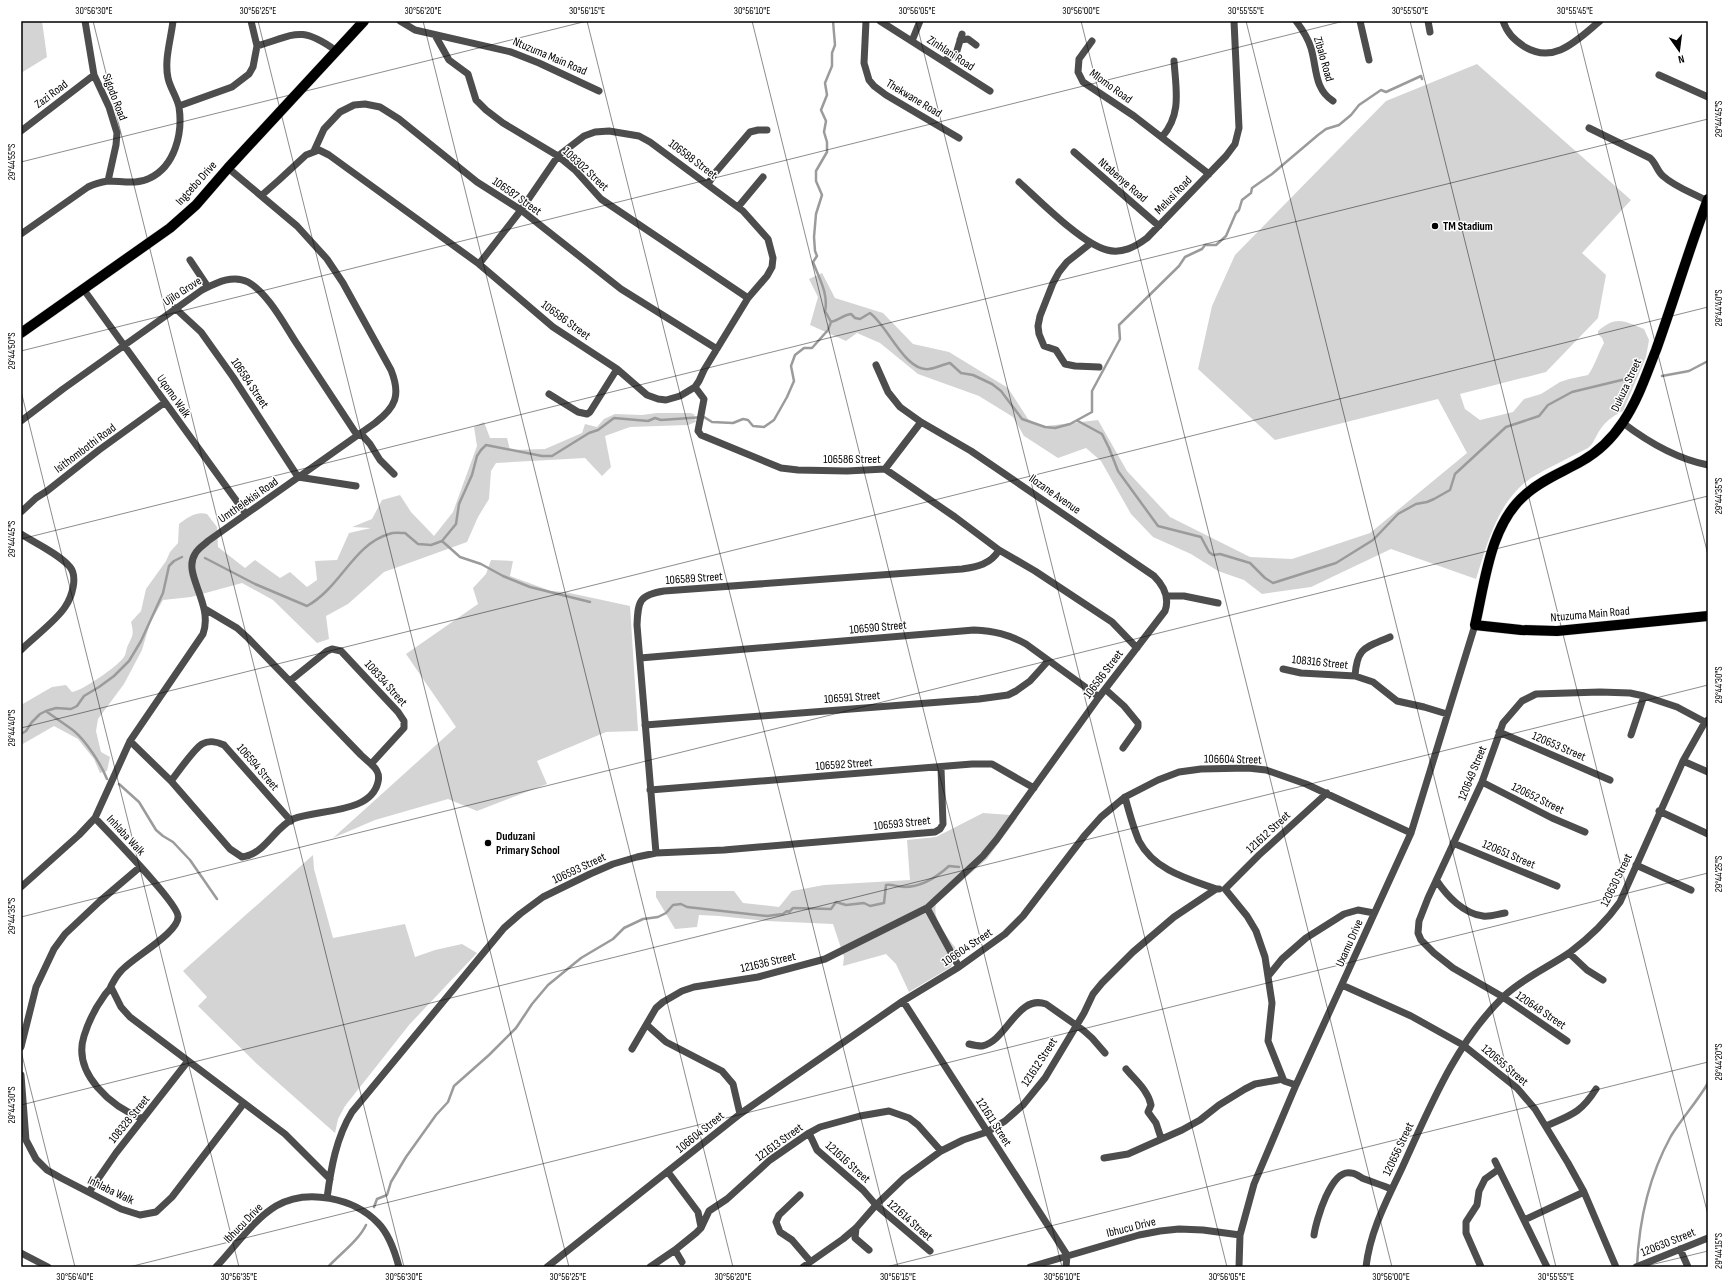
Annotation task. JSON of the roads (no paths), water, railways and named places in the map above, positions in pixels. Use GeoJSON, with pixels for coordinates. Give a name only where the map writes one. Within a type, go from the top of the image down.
{"type":"FeatureCollection","features":[{"type":"Feature","properties":{"kind":"main road","name":"Ingcebo Drive"},"geometry":{"type":"LineString","coordinates":[[21,333],[84,290],[176,223],[201,200],[335,50],[364,21]]}},
{"type":"Feature","properties":{"kind":"main road","name":"Dukuza Street"},"geometry":{"type":"LineString","coordinates":[[1475,625],[1492,552],[1499,530],[1509,512],[1525,494],[1546,480],[1594,454],[1623,423],[1635,402],[1650,365],[1705,213],[1708,200]]}},
{"type":"Feature","properties":{"kind":"main road","name":"Ntuzuma Main Road"},"geometry":{"type":"LineString","coordinates":[[1475,625],[1521,630],[1557,631],[1708,616]]}},
{"type":"Feature","properties":{"kind":"street","name":"Sigodo Road"},"geometry":{"type":"LineString","coordinates":[[85,21],[94,75],[109,107],[117,133],[116,145],[108,181]]}},
{"type":"Feature","properties":{"kind":"street"},"geometry":{"type":"LineString","coordinates":[[21,234],[79,192],[97,183],[108,181],[128,183],[148,179],[165,167],[172,157],[176,142],[179,106],[168,78],[168,50],[173,21]]}},
{"type":"Feature","properties":{"kind":"street"},"geometry":{"type":"LineString","coordinates":[[179,106],[226,90],[239,83],[249,74],[257,46],[251,21]]}},
{"type":"Feature","properties":{"kind":"street","name":"Ntuzuma Main Road"},"geometry":{"type":"LineString","coordinates":[[400,21],[415,30],[510,52],[539,63],[598,91]]}},
{"type":"Feature","properties":{"kind":"street","name":"Thekwane Road"},"geometry":{"type":"LineString","coordinates":[[866,21],[864,63],[869,80],[886,95],[958,138]]}},
{"type":"Feature","properties":{"kind":"street","name":"Zinhlani Road"},"geometry":{"type":"LineString","coordinates":[[880,21],[990,91]]}},
{"type":"Feature","properties":{"kind":"street"},"geometry":{"type":"LineString","coordinates":[[912,41],[920,21]]}},
{"type":"Feature","properties":{"kind":"street","name":"Melusi Road"},"geometry":{"type":"LineString","coordinates":[[1019,182],[1081,236],[1091,243],[1106,250],[1115,251],[1126,249],[1136,246],[1147,238],[1235,144],[1238,132],[1234,21]]}},
{"type":"Feature","properties":{"kind":"street","name":"Zibalo Road"},"geometry":{"type":"LineString","coordinates":[[1296,21],[1303,31],[1311,48],[1320,88],[1325,96],[1333,101]]}},
{"type":"Feature","properties":{"kind":"street"},"geometry":{"type":"LineString","coordinates":[[1360,21],[1369,60]]}},
{"type":"Feature","properties":{"kind":"street"},"geometry":{"type":"LineString","coordinates":[[1428,21],[1430,32]]}},
{"type":"Feature","properties":{"kind":"street"},"geometry":{"type":"LineString","coordinates":[[1503,21],[1507,31],[1514,40],[1536,53],[1553,53],[1564,49],[1600,21]]}},
{"type":"Feature","properties":{"kind":"street"},"geometry":{"type":"LineString","coordinates":[[257,46],[299,33],[313,36],[335,50]]}},
{"type":"Feature","properties":{"kind":"street","name":"108302 Street"},"geometry":{"type":"LineString","coordinates":[[435,35],[449,60],[468,74],[478,103],[503,123],[558,156],[583,178],[601,199],[748,298]]}},
{"type":"Feature","properties":{"kind":"street"},"geometry":{"type":"LineString","coordinates":[[953,67],[961,37],[968,39],[976,45]]}},
{"type":"Feature","properties":{"kind":"street","name":"Mlomo Road"},"geometry":{"type":"LineString","coordinates":[[1092,41],[1079,59],[1078,72],[1080,77],[1088,86],[1113,101],[1162,137],[1208,174]]}},
{"type":"Feature","properties":{"kind":"street"},"geometry":{"type":"LineString","coordinates":[[944,61],[956,54]]}},
{"type":"Feature","properties":{"kind":"street"},"geometry":{"type":"LineString","coordinates":[[1162,137],[1170,128],[1176,114],[1174,61]]}},
{"type":"Feature","properties":{"kind":"street","name":"Zazi Road"},"geometry":{"type":"LineString","coordinates":[[21,131],[94,75]]}},
{"type":"Feature","properties":{"kind":"street"},"geometry":{"type":"LineString","coordinates":[[1659,75],[1708,97]]}},
{"type":"Feature","properties":{"kind":"street","name":"106587 Street"},"geometry":{"type":"LineString","coordinates":[[314,151],[324,129],[340,112],[354,105],[365,104],[380,107],[399,119],[477,182],[521,210],[621,289],[717,349]]}},
{"type":"Feature","properties":{"kind":"street"},"geometry":{"type":"LineString","coordinates":[[1589,128],[1650,158],[1654,162],[1656,168],[1666,178],[1708,200]]}},
{"type":"Feature","properties":{"kind":"street"},"geometry":{"type":"LineString","coordinates":[[708,184],[715,173],[750,132],[767,130]]}},
{"type":"Feature","properties":{"kind":"street","name":"106588 Street"},"geometry":{"type":"LineString","coordinates":[[480,264],[521,210],[558,156],[584,136],[609,131],[639,136],[650,142],[738,207],[757,225],[768,239],[773,258],[772,267],[768,276],[748,298],[695,387]]}},
{"type":"Feature","properties":{"kind":"street","name":"106586 Street"},"geometry":{"type":"LineString","coordinates":[[314,151],[319,150],[329,155],[480,264],[553,327],[617,370],[648,395],[658,400],[666,400],[680,396],[695,387],[704,399],[698,431],[701,435],[781,468],[798,470],[847,471],[885,469],[955,517],[999,550],[1035,571],[1112,622],[1137,648],[1099,697],[983,856],[926,908]]}},
{"type":"Feature","properties":{"kind":"street"},"geometry":{"type":"LineString","coordinates":[[262,195],[306,155],[314,151]]}},
{"type":"Feature","properties":{"kind":"street","name":"Ntabenye Road"},"geometry":{"type":"LineString","coordinates":[[1074,152],[1159,226]]}},
{"type":"Feature","properties":{"kind":"street","name":"Umthelekisi Road"},"geometry":{"type":"LineString","coordinates":[[21,887],[79,835],[95,818],[130,741],[203,634],[206,621],[205,609],[191,569],[193,558],[201,547],[385,416],[397,395],[391,370],[338,274],[297,226],[262,195],[228,168]]}},
{"type":"Feature","properties":{"kind":"street"},"geometry":{"type":"LineString","coordinates":[[738,207],[763,177]]}},
{"type":"Feature","properties":{"kind":"street"},"geometry":{"type":"LineString","coordinates":[[1091,243],[1067,262],[1059,272],[1040,316],[1039,334],[1044,346],[1056,350],[1065,364],[1099,367]]}},
{"type":"Feature","properties":{"kind":"street"},"geometry":{"type":"LineString","coordinates":[[190,260],[208,287]]}},
{"type":"Feature","properties":{"kind":"street","name":"Ujilo Grove"},"geometry":{"type":"LineString","coordinates":[[21,421],[175,308],[208,287],[233,279],[248,282],[261,293],[275,310],[357,435],[363,436],[380,460],[394,474]]}},
{"type":"Feature","properties":{"kind":"street","name":"Uqomo Walk"},"geometry":{"type":"LineString","coordinates":[[84,290],[125,345],[164,403],[246,514]]}},
{"type":"Feature","properties":{"kind":"street","name":"106584 Street"},"geometry":{"type":"LineString","coordinates":[[175,308],[201,332],[234,377],[298,478]]}},
{"type":"Feature","properties":{"kind":"street","name":"Ilozane Avenue"},"geometry":{"type":"LineString","coordinates":[[876,365],[888,392],[900,407],[921,422],[931,426],[978,455],[1154,576],[1164,588],[1167,596]]}},
{"type":"Feature","properties":{"kind":"street"},"geometry":{"type":"LineString","coordinates":[[549,394],[578,412],[588,414],[617,370]]}},
{"type":"Feature","properties":{"kind":"street","name":"Isithombothi Road"},"geometry":{"type":"LineString","coordinates":[[21,512],[36,498],[95,453],[164,403]]}},
{"type":"Feature","properties":{"kind":"street"},"geometry":{"type":"LineString","coordinates":[[885,469],[921,422]]}},
{"type":"Feature","properties":{"kind":"street"},"geometry":{"type":"LineString","coordinates":[[1623,423],[1640,437],[1672,454],[1708,465]]}},
{"type":"Feature","properties":{"kind":"street"},"geometry":{"type":"LineString","coordinates":[[298,478],[356,486]]}},
{"type":"Feature","properties":{"kind":"street"},"geometry":{"type":"LineString","coordinates":[[21,534],[65,562],[72,570],[74,579],[70,597],[65,607],[21,650]]}},
{"type":"Feature","properties":{"kind":"street","name":"106589 Street"},"geometry":{"type":"LineString","coordinates":[[656,853],[636,625],[641,600],[651,593],[962,569],[974,567],[987,562],[996,555],[999,550]]}},
{"type":"Feature","properties":{"kind":"street"},"geometry":{"type":"LineString","coordinates":[[1137,648],[1165,611],[1167,596],[1184,596],[1218,603]]}},
{"type":"Feature","properties":{"kind":"street"},"geometry":{"type":"LineString","coordinates":[[130,741],[171,781],[226,845],[240,856],[253,854],[291,820],[314,813],[346,808],[362,802],[374,792],[378,784],[379,775],[376,768],[360,755],[291,680],[248,638],[237,628],[205,609]]}},
{"type":"Feature","properties":{"kind":"street","name":"Uxamu Drive"},"geometry":{"type":"LineString","coordinates":[[1239,1267],[1240,1235],[1254,1184],[1296,1085],[1411,833],[1475,625]]}},
{"type":"Feature","properties":{"kind":"street","name":"106590 Street"},"geometry":{"type":"LineString","coordinates":[[640,658],[974,630],[995,631],[1013,637],[1026,644],[1099,697]]}},
{"type":"Feature","properties":{"kind":"street","name":"108316 Street"},"geometry":{"type":"LineString","coordinates":[[1355,676],[1356,662],[1360,652],[1390,637]]}},
{"type":"Feature","properties":{"kind":"street","name":"108334 Street"},"geometry":{"type":"LineString","coordinates":[[291,680],[326,651],[332,649],[341,651],[398,712],[404,723],[403,731],[371,764]]}},
{"type":"Feature","properties":{"kind":"street","name":"106591 Street"},"geometry":{"type":"LineString","coordinates":[[645,725],[979,699],[1008,695],[1022,688],[1048,661]]}},
{"type":"Feature","properties":{"kind":"street","name":"108316 Street"},"geometry":{"type":"LineString","coordinates":[[1283,669],[1301,673],[1355,676],[1372,682],[1397,701],[1447,714]]}},
{"type":"Feature","properties":{"kind":"street"},"geometry":{"type":"LineString","coordinates":[[1106,689],[1138,722],[1138,727],[1123,748]]}},
{"type":"Feature","properties":{"kind":"street","name":"120649 Street"},"geometry":{"type":"LineString","coordinates":[[1503,997],[1453,968],[1434,953],[1421,940],[1418,933],[1419,921],[1453,843],[1482,782],[1503,723],[1522,701],[1536,694],[1600,692],[1630,693],[1644,696],[1677,707],[1706,721]]}},
{"type":"Feature","properties":{"kind":"street"},"geometry":{"type":"LineString","coordinates":[[1631,735],[1644,696]]}},
{"type":"Feature","properties":{"kind":"street","name":"120630 Street"},"geometry":{"type":"LineString","coordinates":[[1463,1044],[1503,997],[1518,984],[1569,952],[1597,930],[1612,913],[1620,902],[1682,761],[1706,721]]}},
{"type":"Feature","properties":{"kind":"street","name":"120653 Street"},"geometry":{"type":"LineString","coordinates":[[1499,732],[1610,780]]}},
{"type":"Feature","properties":{"kind":"street","name":"106594 Street"},"geometry":{"type":"LineString","coordinates":[[171,781],[202,744],[211,742],[221,743],[291,820]]}},
{"type":"Feature","properties":{"kind":"street"},"geometry":{"type":"LineString","coordinates":[[1682,761],[1708,772]]}},
{"type":"Feature","properties":{"kind":"street","name":"106592 Street"},"geometry":{"type":"LineString","coordinates":[[650,790],[941,768],[956,765],[992,764],[1034,788]]}},
{"type":"Feature","properties":{"kind":"street","name":"106593 Street"},"geometry":{"type":"LineString","coordinates":[[327,1198],[340,1136],[352,1112],[504,928],[543,897],[613,864],[656,853],[732,849],[935,832],[940,829],[943,824],[941,768]]}},
{"type":"Feature","properties":{"kind":"street","name":"106604 Street"},"geometry":{"type":"LineString","coordinates":[[547,1267],[740,1114],[903,1001],[989,947],[1013,927],[1039,896],[1084,834],[1101,816],[1125,797],[1158,780],[1179,772],[1201,769],[1248,768],[1266,770],[1294,779],[1411,833]]}},
{"type":"Feature","properties":{"kind":"street","name":"120652 Street"},"geometry":{"type":"LineString","coordinates":[[1482,782],[1552,818],[1585,832]]}},
{"type":"Feature","properties":{"kind":"street","name":"121612 Street"},"geometry":{"type":"LineString","coordinates":[[1225,889],[1273,842],[1327,794]]}},
{"type":"Feature","properties":{"kind":"street"},"geometry":{"type":"LineString","coordinates":[[1125,797],[1136,834],[1151,857],[1166,869],[1216,890],[1225,889],[1247,916],[1256,931],[1265,957],[1269,975],[1272,1003],[1268,1041],[1283,1079]]}},
{"type":"Feature","properties":{"kind":"street"},"geometry":{"type":"LineString","coordinates":[[1659,811],[1708,834]]}},
{"type":"Feature","properties":{"kind":"street","name":"Inhlaba Walk"},"geometry":{"type":"LineString","coordinates":[[95,818],[175,908],[178,916],[178,922],[175,928],[129,962],[115,978],[111,987]]}},
{"type":"Feature","properties":{"kind":"street","name":"120651 Street"},"geometry":{"type":"LineString","coordinates":[[1453,843],[1557,886]]}},
{"type":"Feature","properties":{"kind":"street"},"geometry":{"type":"LineString","coordinates":[[1636,865],[1691,890]]}},
{"type":"Feature","properties":{"kind":"street","name":"Inhlaba Walk"},"geometry":{"type":"LineString","coordinates":[[21,1047],[36,987],[54,949],[65,934],[100,901],[140,867]]}},
{"type":"Feature","properties":{"kind":"street"},"geometry":{"type":"LineString","coordinates":[[1437,881],[1457,904],[1475,915],[1485,916],[1505,913]]}},
{"type":"Feature","properties":{"kind":"street","name":"121612 Street"},"geometry":{"type":"LineString","coordinates":[[807,1265],[856,1228],[876,1205],[904,1178],[941,1151],[963,1140],[987,1132],[1005,1121],[1023,1105],[1035,1091],[1076,1026],[1093,994],[1128,956],[1174,917],[1216,890]]}},
{"type":"Feature","properties":{"kind":"street"},"geometry":{"type":"LineString","coordinates":[[926,908],[959,967]]}},
{"type":"Feature","properties":{"kind":"street","name":"121636 Street"},"geometry":{"type":"LineString","coordinates":[[632,1049],[656,1008],[682,991],[694,987],[758,977],[825,960],[926,908]]}},
{"type":"Feature","properties":{"kind":"street"},"geometry":{"type":"LineString","coordinates":[[1269,975],[1282,959],[1306,938],[1344,914],[1358,910],[1374,913]]}},
{"type":"Feature","properties":{"kind":"street"},"geometry":{"type":"LineString","coordinates":[[1569,952],[1587,970],[1603,980]]}},
{"type":"Feature","properties":{"kind":"street","name":"120655 Street"},"geometry":{"type":"LineString","coordinates":[[1342,984],[1411,1016],[1463,1044],[1517,1088],[1535,1109],[1546,1126],[1584,1192],[1616,1267]]}},
{"type":"Feature","properties":{"kind":"street"},"geometry":{"type":"LineString","coordinates":[[143,1120],[128,1113],[102,1091],[89,1077],[83,1065],[82,1043],[101,1001],[111,987],[121,1007],[127,1014],[285,1134],[330,1179]]}},
{"type":"Feature","properties":{"kind":"street","name":"120648 Street"},"geometry":{"type":"LineString","coordinates":[[1503,997],[1568,1041]]}},
{"type":"Feature","properties":{"kind":"street","name":"121611 Street"},"geometry":{"type":"LineString","coordinates":[[903,1001],[1068,1255]]}},
{"type":"Feature","properties":{"kind":"street"},"geometry":{"type":"LineString","coordinates":[[969,1044],[982,1046],[1001,1033],[1023,1008],[1039,1002],[1046,1004],[1092,1038],[1105,1053]]}},
{"type":"Feature","properties":{"kind":"street"},"geometry":{"type":"LineString","coordinates":[[647,1025],[671,1044],[722,1070],[733,1084],[740,1114]]}},
{"type":"Feature","properties":{"kind":"street","name":"120656 Street"},"geometry":{"type":"LineString","coordinates":[[1366,1267],[1368,1250],[1372,1236],[1391,1189],[1426,1114],[1463,1044]]}},
{"type":"Feature","properties":{"kind":"street","name":"108328 Street"},"geometry":{"type":"LineString","coordinates":[[89,1192],[125,1142],[188,1061]]}},
{"type":"Feature","properties":{"kind":"street"},"geometry":{"type":"LineString","coordinates":[[1126,1068],[1142,1087],[1148,1098],[1151,1105],[1148,1112],[1156,1123],[1161,1138]]}},
{"type":"Feature","properties":{"kind":"street","name":"Inhlaba Walk"},"geometry":{"type":"LineString","coordinates":[[21,1075],[25,1134],[32,1154],[47,1170],[121,1209],[140,1215],[156,1212],[172,1197],[244,1103]]}},
{"type":"Feature","properties":{"kind":"street"},"geometry":{"type":"LineString","coordinates":[[1104,1158],[1128,1154],[1161,1138],[1182,1130],[1200,1120],[1218,1104],[1244,1088],[1283,1079],[1296,1085]]}},
{"type":"Feature","properties":{"kind":"street"},"geometry":{"type":"LineString","coordinates":[[1546,1126],[1573,1114],[1580,1109],[1587,1103],[1596,1089]]}},
{"type":"Feature","properties":{"kind":"street","name":"121613 Street"},"geometry":{"type":"LineString","coordinates":[[650,1267],[675,1250],[701,1228],[709,1211],[732,1195],[770,1160],[809,1133],[820,1128],[873,1113],[889,1111],[909,1118],[918,1125],[941,1151]]}},
{"type":"Feature","properties":{"kind":"street","name":"121616 Street"},"geometry":{"type":"LineString","coordinates":[[809,1133],[817,1150],[863,1190],[876,1205]]}},
{"type":"Feature","properties":{"kind":"street"},"geometry":{"type":"LineString","coordinates":[[1495,1161],[1547,1267]]}},
{"type":"Feature","properties":{"kind":"street"},"geometry":{"type":"LineString","coordinates":[[1481,1267],[1471,1248],[1465,1227],[1470,1215],[1478,1205],[1479,1191],[1485,1179],[1499,1169]]}},
{"type":"Feature","properties":{"kind":"street"},"geometry":{"type":"LineString","coordinates":[[668,1172],[698,1212],[701,1228]]}},
{"type":"Feature","properties":{"kind":"street"},"geometry":{"type":"LineString","coordinates":[[1314,1235],[1316,1225],[1329,1191],[1337,1177],[1342,1174],[1351,1172],[1391,1189]]}},
{"type":"Feature","properties":{"kind":"street"},"geometry":{"type":"LineString","coordinates":[[1524,1220],[1584,1192]]}},
{"type":"Feature","properties":{"kind":"street"},"geometry":{"type":"LineString","coordinates":[[800,1195],[779,1215],[776,1222],[780,1232],[792,1240],[807,1265]]}},
{"type":"Feature","properties":{"kind":"street","name":"Ibhucu Drive"},"geometry":{"type":"LineString","coordinates":[[216,1267],[259,1220],[275,1207],[296,1199],[309,1197],[327,1198],[352,1206],[377,1222],[389,1241],[399,1267]]}},
{"type":"Feature","properties":{"kind":"street","name":"121614 Street"},"geometry":{"type":"LineString","coordinates":[[876,1205],[930,1251]]}},
{"type":"Feature","properties":{"kind":"street"},"geometry":{"type":"LineString","coordinates":[[698,1212],[709,1211]]}},
{"type":"Feature","properties":{"kind":"street"},"geometry":{"type":"LineString","coordinates":[[856,1228],[855,1238],[869,1250]]}},
{"type":"Feature","properties":{"kind":"street","name":"Ibhucu Drive"},"geometry":{"type":"LineString","coordinates":[[1030,1267],[1139,1235],[1160,1231],[1179,1229],[1240,1235]]}},
{"type":"Feature","properties":{"kind":"street","name":"120630 Street"},"geometry":{"type":"LineString","coordinates":[[1636,1267],[1708,1238]]}},
{"type":"Feature","properties":{"kind":"street"},"geometry":{"type":"LineString","coordinates":[[1680,1249],[1688,1267]]}},
{"type":"Feature","properties":{"kind":"street"},"geometry":{"type":"LineString","coordinates":[[675,1250],[682,1262]]}},
{"type":"Feature","properties":{"kind":"street"},"geometry":{"type":"LineString","coordinates":[[21,1253],[48,1267]]}},
{"type":"Feature","properties":{"kind":"street"},"geometry":{"type":"LineString","coordinates":[[1066,1267],[1068,1255]]}},
{"type":"Feature","properties":{"kind":"waterway"},"geometry":{"type":"LineString","coordinates":[[831,322],[825,311],[826,298],[813,262],[817,256],[814,237],[816,214],[822,195],[816,181],[816,171],[827,152],[827,142],[824,132],[826,121],[821,110],[827,95],[825,83],[832,66],[832,53],[835,45],[833,21]]}},
{"type":"Feature","properties":{"kind":"waterway"},"geometry":{"type":"LineString","coordinates":[[205,558],[255,584],[307,606],[329,589],[356,556],[377,539],[391,533],[405,533],[418,544],[431,545],[442,541],[456,524],[459,504],[472,475],[477,456],[486,445],[542,456],[552,456],[589,433],[598,430],[614,418],[648,421],[655,418],[661,420],[704,417],[712,422],[733,423],[743,419],[748,420],[753,426],[764,427],[774,420],[794,381],[791,366],[795,355],[804,348],[812,348],[828,330],[831,322],[851,314],[855,318],[860,319],[870,313],[877,319],[905,356],[920,368],[929,369],[950,363],[961,373],[973,375],[992,384],[1001,391],[1022,419],[1045,427],[1055,428],[1070,424],[1092,412],[1092,391],[1120,339],[1119,325],[1179,266],[1185,257],[1202,249],[1205,245],[1216,245],[1226,236],[1236,213],[1239,210],[1242,200],[1251,193],[1252,188],[1272,174],[1326,129],[1339,125],[1351,115],[1359,105],[1381,90],[1386,92],[1421,76],[1422,79]]}},
{"type":"Feature","properties":{"kind":"waterway"},"geometry":{"type":"LineString","coordinates":[[1662,376],[1689,371],[1708,361]]}},
{"type":"Feature","properties":{"kind":"waterway"},"geometry":{"type":"LineString","coordinates":[[1078,421],[1102,434],[1118,471],[1158,526],[1201,537],[1209,552],[1213,555],[1220,554],[1250,563],[1265,578],[1273,583],[1336,563],[1373,540],[1398,514],[1416,504],[1427,502],[1450,490],[1455,474],[1506,427],[1539,416],[1548,405],[1572,392],[1634,377]]}},
{"type":"Feature","properties":{"kind":"waterway"},"geometry":{"type":"LineString","coordinates":[[442,541],[460,557],[481,564],[503,576],[530,587],[590,602]]}},
{"type":"Feature","properties":{"kind":"waterway"},"geometry":{"type":"LineString","coordinates":[[21,734],[26,731],[40,714],[56,708],[71,709],[77,706],[84,696],[114,676],[129,661],[141,641],[163,593],[169,566],[174,561],[182,557]]}},
{"type":"Feature","properties":{"kind":"waterway"},"geometry":{"type":"LineString","coordinates":[[46,711],[74,731],[83,741],[97,760],[107,779]]}},
{"type":"Feature","properties":{"kind":"waterway"},"geometry":{"type":"LineString","coordinates":[[119,784],[139,802],[156,830],[173,842],[190,860],[217,899]]}},
{"type":"Feature","properties":{"kind":"waterway"},"geometry":{"type":"LineString","coordinates":[[374,1207],[377,1199],[387,1195],[391,1182],[406,1157],[436,1115],[448,1102],[454,1086],[489,1055],[516,1028],[532,1004],[548,985],[581,958],[613,939],[624,928],[643,919],[658,917],[666,913],[673,905],[681,904],[687,907],[767,916],[783,914],[787,911],[789,912],[793,908],[831,909],[836,902],[846,905],[864,903],[870,906],[884,903],[886,885],[910,887],[923,883],[939,874],[949,866],[959,867]]}},
{"type":"Feature","properties":{"kind":"waterway"},"geometry":{"type":"LineString","coordinates":[[1637,1266],[1640,1232],[1646,1199],[1663,1151],[1671,1136],[1708,1083]]}},
{"type":"Feature","properties":{"kind":"waterway"},"geometry":{"type":"LineString","coordinates":[[328,1267],[354,1241],[366,1225]]}},
{"type":"Feature","properties":{"kind":"place","name":"TM Stadium"},"geometry":{"type":"Point","coordinates":[1435,226]}},
{"type":"Feature","properties":{"kind":"place","name":"Duduzani Primary School"},"geometry":{"type":"Point","coordinates":[488,843]}}]}
